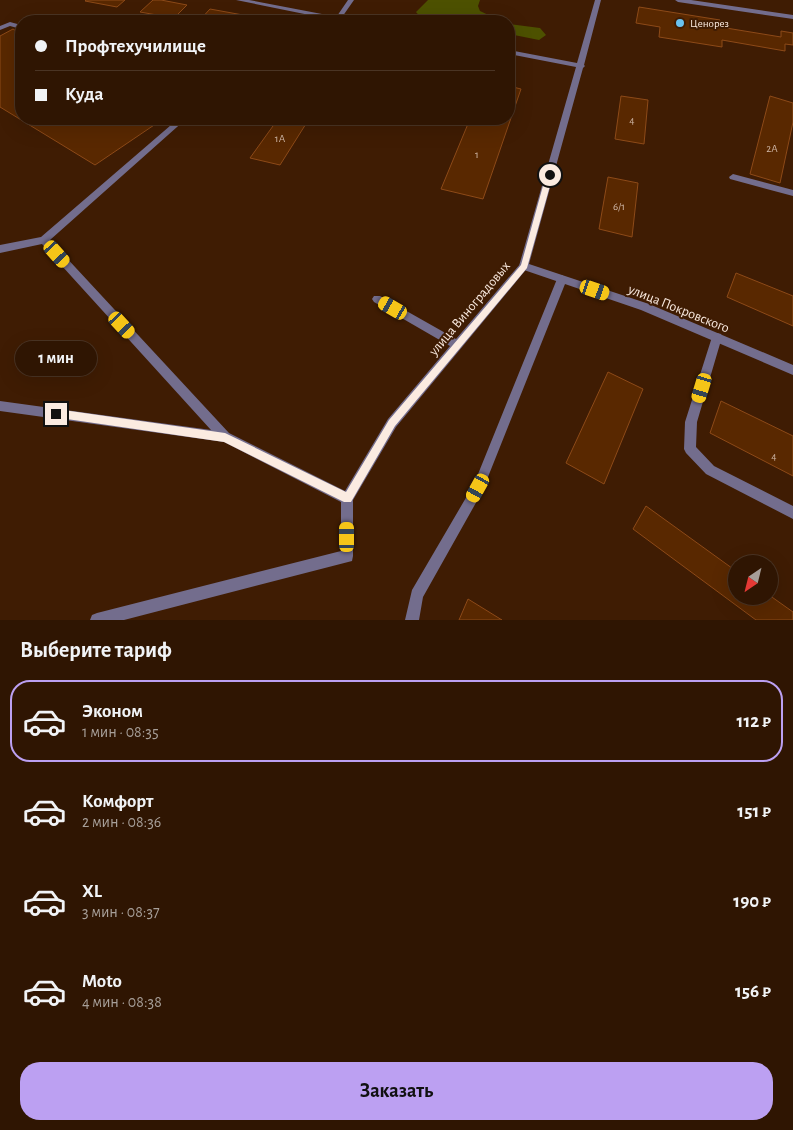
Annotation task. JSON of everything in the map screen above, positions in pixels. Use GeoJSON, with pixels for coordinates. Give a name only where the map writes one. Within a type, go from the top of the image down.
{"type":"FeatureCollection","features":[{"type":"Feature","properties":{"kind":"street"},"geometry":{"type":"LineString","coordinates":[[239,0],[317,15]]}},
{"type":"Feature","properties":{"kind":"street"},"geometry":{"type":"LineString","coordinates":[[341,15],[351,0]]}},
{"type":"Feature","properties":{"kind":"street","name":"улица Виноградовых"},"geometry":{"type":"LineString","coordinates":[[348,498],[392,423],[524,266],[598,0]]}},
{"type":"Feature","properties":{"kind":"street"},"geometry":{"type":"LineString","coordinates":[[678,0],[793,17]]}},
{"type":"Feature","properties":{"kind":"street"},"geometry":{"type":"LineString","coordinates":[[0,28],[10,24],[15,25]]}},
{"type":"Feature","properties":{"kind":"street"},"geometry":{"type":"LineString","coordinates":[[515,53],[581,66]]}},
{"type":"Feature","properties":{"kind":"street"},"geometry":{"type":"LineString","coordinates":[[0,249],[44,240],[175,125]]}},
{"type":"Feature","properties":{"kind":"street"},"geometry":{"type":"LineString","coordinates":[[733,177],[793,193]]}},
{"type":"Feature","properties":{"kind":"street"},"geometry":{"type":"LineString","coordinates":[[44,240],[225,437]]}},
{"type":"Feature","properties":{"kind":"street","name":"улица Покровского"},"geometry":{"type":"LineString","coordinates":[[524,266],[645,307],[793,370]]}},
{"type":"Feature","properties":{"kind":"street"},"geometry":{"type":"LineString","coordinates":[[412,620],[417,595],[478,488],[562,279]]}},
{"type":"Feature","properties":{"kind":"street"},"geometry":{"type":"LineString","coordinates":[[377,299],[457,345]]}},
{"type":"Feature","properties":{"kind":"street"},"geometry":{"type":"LineString","coordinates":[[717,337],[691,422],[690,449],[710,470],[793,513]]}},
{"type":"Feature","properties":{"kind":"street"},"geometry":{"type":"LineString","coordinates":[[0,406],[225,437],[348,498],[347,556],[98,620]]}},
{"type":"Feature","properties":{"kind":"shaded area"},"geometry":{"type":"Polygon","coordinates":[[[428,0],[480,0],[478,6],[480,11],[488,15],[420,15],[416,12],[428,0]]]}},
{"type":"Feature","properties":{"kind":"shaded area"},"geometry":{"type":"Polygon","coordinates":[[[515,25],[540,28],[546,35],[539,40],[515,35],[515,25]]]}},
{"type":"Feature","properties":{"kind":"building"},"geometry":{"type":"Polygon","coordinates":[[[86,0],[125,0],[117,7],[86,0]]]}},
{"type":"Feature","properties":{"kind":"building"},"geometry":{"type":"Polygon","coordinates":[[[153,0],[187,5],[177,15],[157,15],[140,12],[153,0]]]}},
{"type":"Feature","properties":{"kind":"building"},"geometry":{"type":"Polygon","coordinates":[[[639,7],[720,20],[720,27],[781,37],[781,31],[793,33],[793,45],[785,44],[785,51],[722,40],[722,47],[659,37],[660,27],[636,23],[639,7]]]}},
{"type":"Feature","properties":{"kind":"building"},"geometry":{"type":"Polygon","coordinates":[[[210,9],[243,15],[204,15],[210,9]]]}},
{"type":"Feature","properties":{"kind":"building"},"geometry":{"type":"Polygon","coordinates":[[[13,29],[15,30],[15,116],[0,107],[0,36],[13,29]]]}},
{"type":"Feature","properties":{"kind":"building"},"geometry":{"type":"Polygon","coordinates":[[[515,88],[521,89],[515,106],[515,88]]]}},
{"type":"Feature","properties":{"kind":"building"},"geometry":{"type":"Polygon","coordinates":[[[621,96],[648,100],[644,144],[615,139],[621,96]]]}},
{"type":"Feature","properties":{"kind":"building"},"geometry":{"type":"Polygon","coordinates":[[[770,96],[793,103],[793,122],[780,183],[750,174],[770,96]]]}},
{"type":"Feature","properties":{"kind":"building"},"geometry":{"type":"Polygon","coordinates":[[[29,125],[154,125],[95,165],[29,125]]]}},
{"type":"Feature","properties":{"kind":"building"},"geometry":{"type":"Polygon","coordinates":[[[274,125],[305,125],[280,165],[250,158],[274,125]]]}},
{"type":"Feature","properties":{"kind":"building"},"geometry":{"type":"Polygon","coordinates":[[[468,125],[509,125],[483,199],[441,189],[468,125]]]}},
{"type":"Feature","properties":{"kind":"building"},"geometry":{"type":"Polygon","coordinates":[[[608,177],[638,183],[632,237],[599,229],[608,177]]]}},
{"type":"Feature","properties":{"kind":"building"},"geometry":{"type":"Polygon","coordinates":[[[736,273],[793,296],[793,326],[727,297],[736,273]]]}},
{"type":"Feature","properties":{"kind":"building"},"geometry":{"type":"Polygon","coordinates":[[[608,372],[643,389],[604,484],[566,463],[608,372]]]}},
{"type":"Feature","properties":{"kind":"building"},"geometry":{"type":"Polygon","coordinates":[[[721,401],[793,436],[793,476],[710,433],[721,401]]]}},
{"type":"Feature","properties":{"kind":"building"},"geometry":{"type":"Polygon","coordinates":[[[646,506],[728,565],[728,599],[633,529],[646,506]]]}},
{"type":"Feature","properties":{"kind":"building"},"geometry":{"type":"Polygon","coordinates":[[[468,599],[502,620],[459,620],[468,599]]]}},
{"type":"Feature","properties":{"kind":"building"},"geometry":{"type":"Polygon","coordinates":[[[778,601],[793,612],[793,620],[756,620],[736,605],[778,605],[778,601]]]}},
{"type":"Feature","properties":{"kind":"place","name":"Ценорез"},"geometry":{"type":"Point","coordinates":[680,23]}},
{"type":"Feature","properties":{"kind":"route"},"geometry":{"type":"LineString","coordinates":[[56,414],[225,437],[348,498],[392,423],[524,266],[550,175]]}}]}
